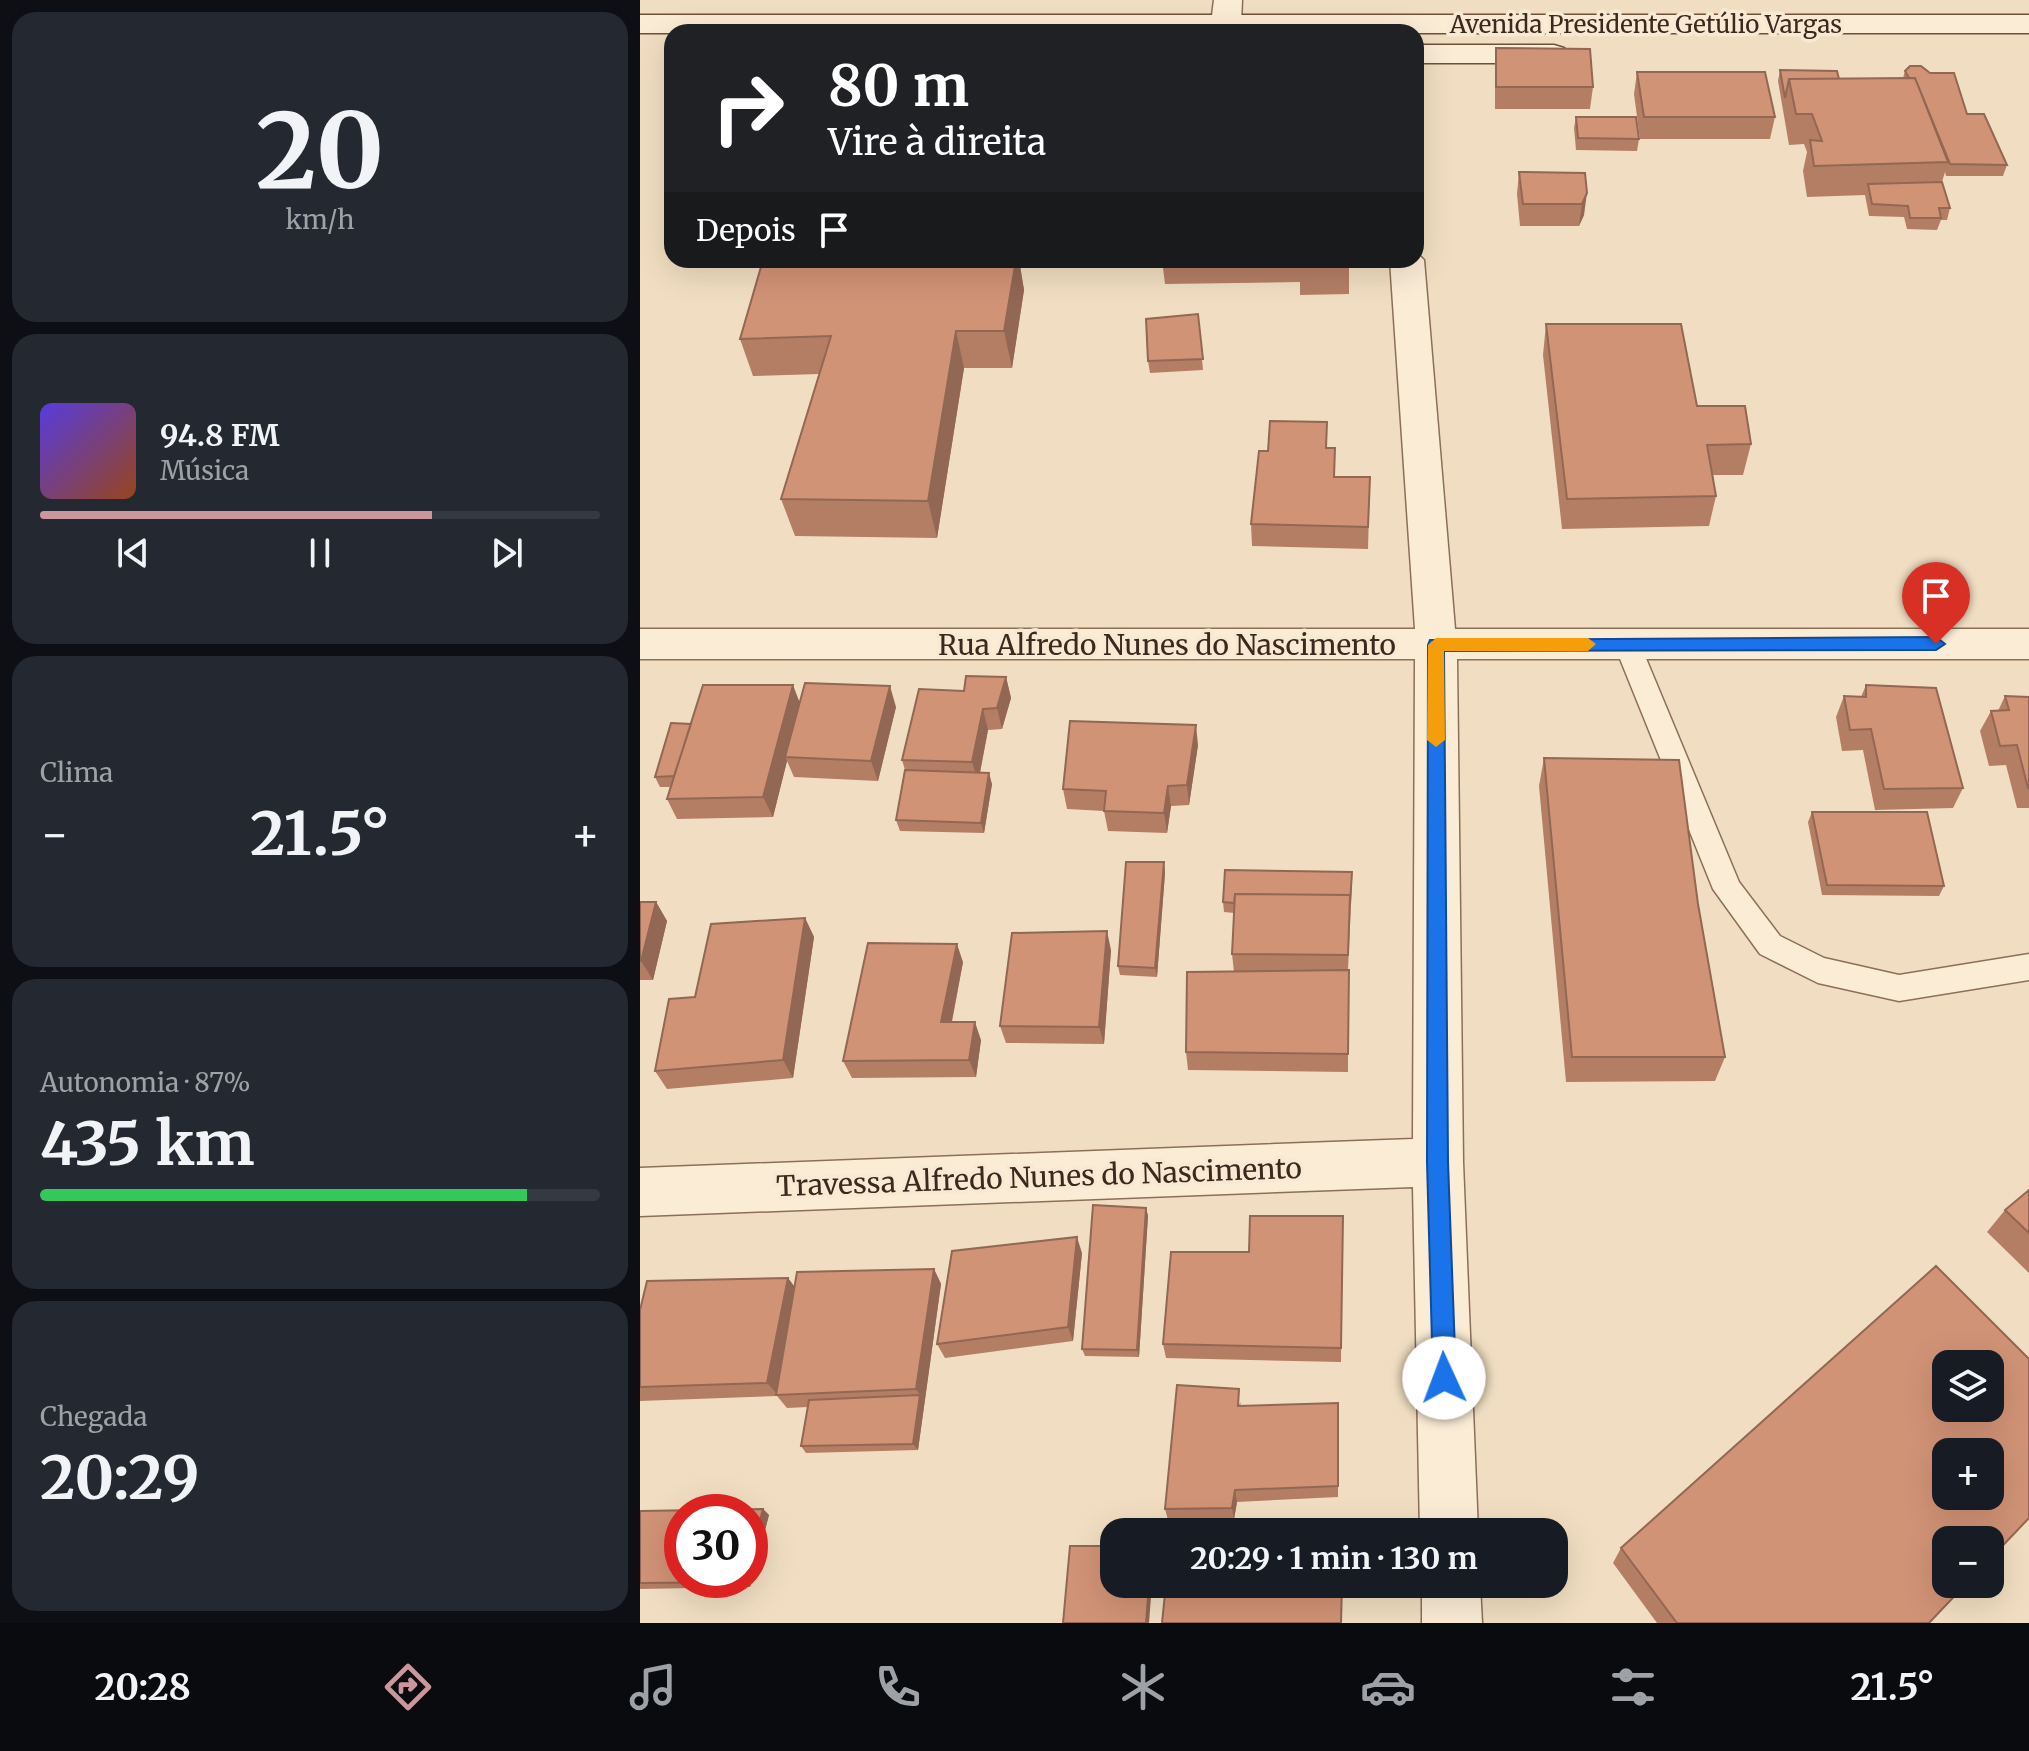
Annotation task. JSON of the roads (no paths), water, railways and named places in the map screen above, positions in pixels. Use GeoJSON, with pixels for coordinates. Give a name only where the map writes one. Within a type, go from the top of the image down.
{"type":"FeatureCollection","features":[{"type":"Feature","properties":{"kind":"street","name":"Avenida Presidente Getúlio Vargas"},"geometry":{"type":"LineString","coordinates":[[640,24],[1227,12],[1349,24]]}},
{"type":"Feature","properties":{"kind":"street","name":"Avenida Presidente Getúlio Vargas"},"geometry":{"type":"LineString","coordinates":[[1424,28],[2029,24]]}},
{"type":"Feature","properties":{"kind":"street","name":"Avenida Presidente Getúlio Vargas"},"geometry":{"type":"LineString","coordinates":[[1424,54],[1589,54]]}},
{"type":"Feature","properties":{"kind":"street"},"geometry":{"type":"LineString","coordinates":[[1408,268],[1436,645],[1438,1162],[1449,1518]]}},
{"type":"Feature","properties":{"kind":"street","name":"Rua Alfredo Nunes do Nascimento"},"geometry":{"type":"LineString","coordinates":[[640,644],[2029,644]]}},
{"type":"Feature","properties":{"kind":"street","name":"Travessa Alfredo Nunes do Nascimento"},"geometry":{"type":"LineString","coordinates":[[640,1192],[1438,1162]]}},
{"type":"Feature","properties":{"kind":"street"},"geometry":{"type":"LineString","coordinates":[[1451,1598],[1452,1623]]}},
{"type":"Feature","properties":{"kind":"lane"},"geometry":{"type":"LineString","coordinates":[[1627,644],[1727,889],[1770,945],[1818,970],[1899,988],[2029,967]]}}]}
